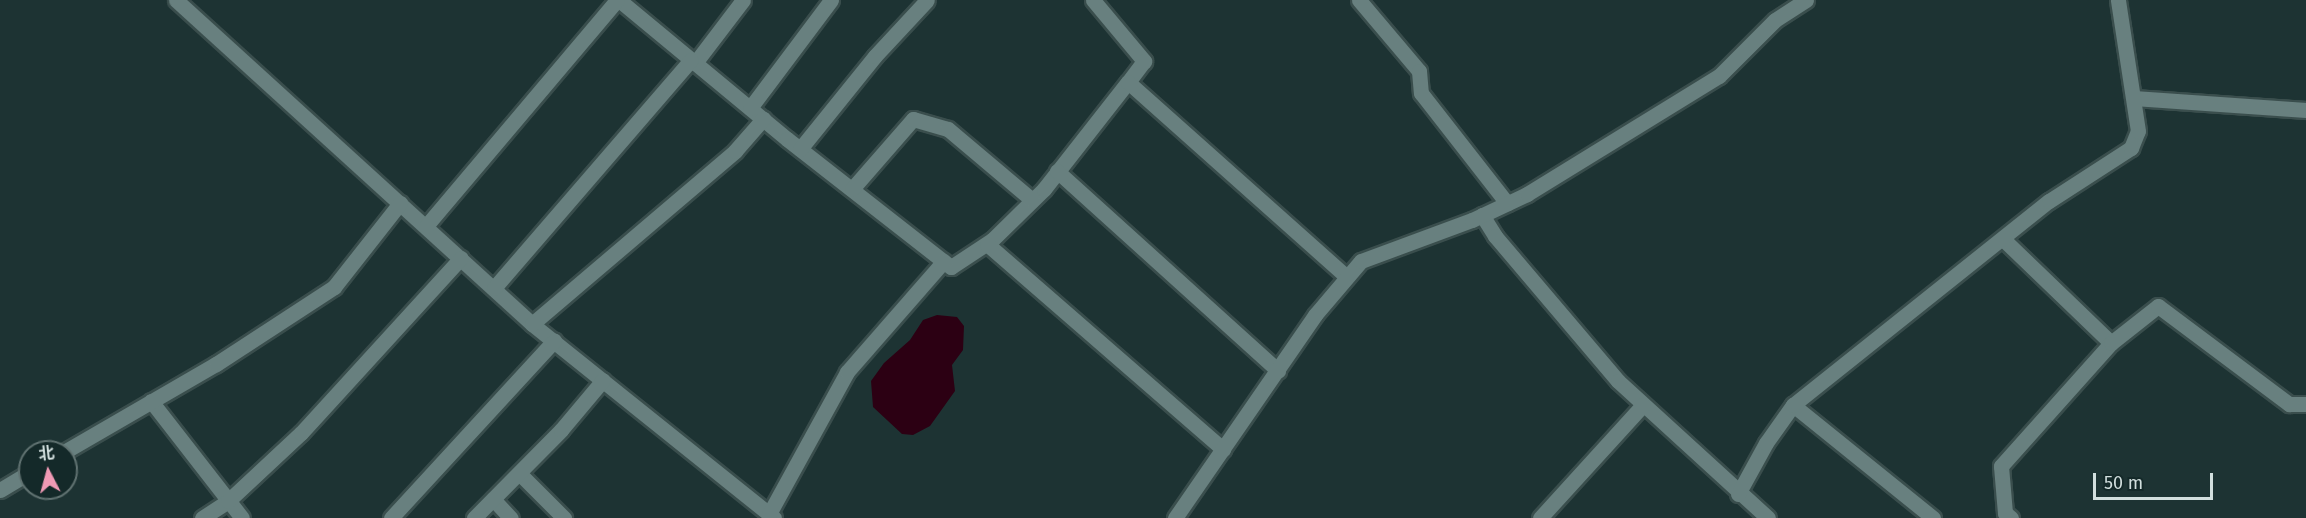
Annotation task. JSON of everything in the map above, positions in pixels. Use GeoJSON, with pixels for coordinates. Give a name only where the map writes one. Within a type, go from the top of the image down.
{"type":"FeatureCollection","features":[{"type":"Feature","properties":{"kind":"street"},"geometry":{"type":"LineString","coordinates":[[176,0],[532,324],[773,517],[847,372],[944,261]]}},
{"type":"Feature","properties":{"kind":"street"},"geometry":{"type":"LineString","coordinates":[[426,226],[618,0],[800,149],[951,267],[987,244],[1032,200],[1144,61],[1093,0]]}},
{"type":"Feature","properties":{"kind":"street"},"geometry":{"type":"LineString","coordinates":[[494,288],[693,61],[743,0]]}},
{"type":"Feature","properties":{"kind":"street"},"geometry":{"type":"LineString","coordinates":[[750,108],[831,0]]}},
{"type":"Feature","properties":{"kind":"street"},"geometry":{"type":"LineString","coordinates":[[800,149],[875,56],[927,0]]}},
{"type":"Feature","properties":{"kind":"street"},"geometry":{"type":"LineString","coordinates":[[1359,0],[1419,71],[1421,93],[1508,203]]}},
{"type":"Feature","properties":{"kind":"street"},"geometry":{"type":"LineString","coordinates":[[1175,518],[1346,276],[1372,255],[1482,215],[1508,203],[1719,76],[1775,20],[1806,0]]}},
{"type":"Feature","properties":{"kind":"street"},"geometry":{"type":"LineString","coordinates":[[1738,494],[1766,443],[1793,405],[2049,201],[2131,148],[2138,131],[2118,0]]}},
{"type":"Feature","properties":{"kind":"street"},"geometry":{"type":"LineString","coordinates":[[1128,82],[1346,276]]}},
{"type":"Feature","properties":{"kind":"street"},"geometry":{"type":"LineString","coordinates":[[2134,98],[2306,110]]}},
{"type":"Feature","properties":{"kind":"street"},"geometry":{"type":"LineString","coordinates":[[532,324],[735,151],[763,119]]}},
{"type":"Feature","properties":{"kind":"street"},"geometry":{"type":"LineString","coordinates":[[852,189],[913,119],[948,129],[1032,200]]}},
{"type":"Feature","properties":{"kind":"street"},"geometry":{"type":"LineString","coordinates":[[1057,171],[1278,371]]}},
{"type":"Feature","properties":{"kind":"street"},"geometry":{"type":"LineString","coordinates":[[78,444],[334,287],[400,203]]}},
{"type":"Feature","properties":{"kind":"street"},"geometry":{"type":"LineString","coordinates":[[1482,215],[1495,236],[1595,354],[1642,405],[1738,494],[1750,512],[1768,518]]}},
{"type":"Feature","properties":{"kind":"street"},"geometry":{"type":"LineString","coordinates":[[2003,239],[2111,343]]}},
{"type":"Feature","properties":{"kind":"street"},"geometry":{"type":"LineString","coordinates":[[987,244],[1222,450]]}},
{"type":"Feature","properties":{"kind":"street"},"geometry":{"type":"LineString","coordinates":[[202,518],[228,501],[301,433],[461,258]]}},
{"type":"Feature","properties":{"kind":"street"},"geometry":{"type":"LineString","coordinates":[[2011,518],[2005,513],[2001,466],[2111,343],[2158,306],[2289,404],[2306,404]]}},
{"type":"Feature","properties":{"kind":"street"},"geometry":{"type":"LineString","coordinates":[[391,518],[554,341]]}},
{"type":"Feature","properties":{"kind":"street"},"geometry":{"type":"LineString","coordinates":[[474,518],[519,473],[603,380]]}},
{"type":"Feature","properties":{"kind":"street"},"geometry":{"type":"LineString","coordinates":[[151,401],[242,518]]}},
{"type":"Feature","properties":{"kind":"street"},"geometry":{"type":"LineString","coordinates":[[1540,518],[1642,405]]}},
{"type":"Feature","properties":{"kind":"street"},"geometry":{"type":"LineString","coordinates":[[1793,405],[1933,518]]}},
{"type":"Feature","properties":{"kind":"street"},"geometry":{"type":"LineString","coordinates":[[519,473],[564,518]]}},
{"type":"Feature","properties":{"kind":"street"},"geometry":{"type":"LineString","coordinates":[[0,490],[18,479]]}},
{"type":"Feature","properties":{"kind":"street"},"geometry":{"type":"LineString","coordinates":[[493,499],[511,518]]}},
{"type":"Feature","properties":{"kind":"shaded area"},"geometry":{"type":"Polygon","coordinates":[[[937,315],[957,317],[964,326],[963,350],[952,365],[955,391],[930,426],[913,435],[902,434],[873,407],[871,381],[884,363],[910,340],[923,320],[937,315]]]}}]}
